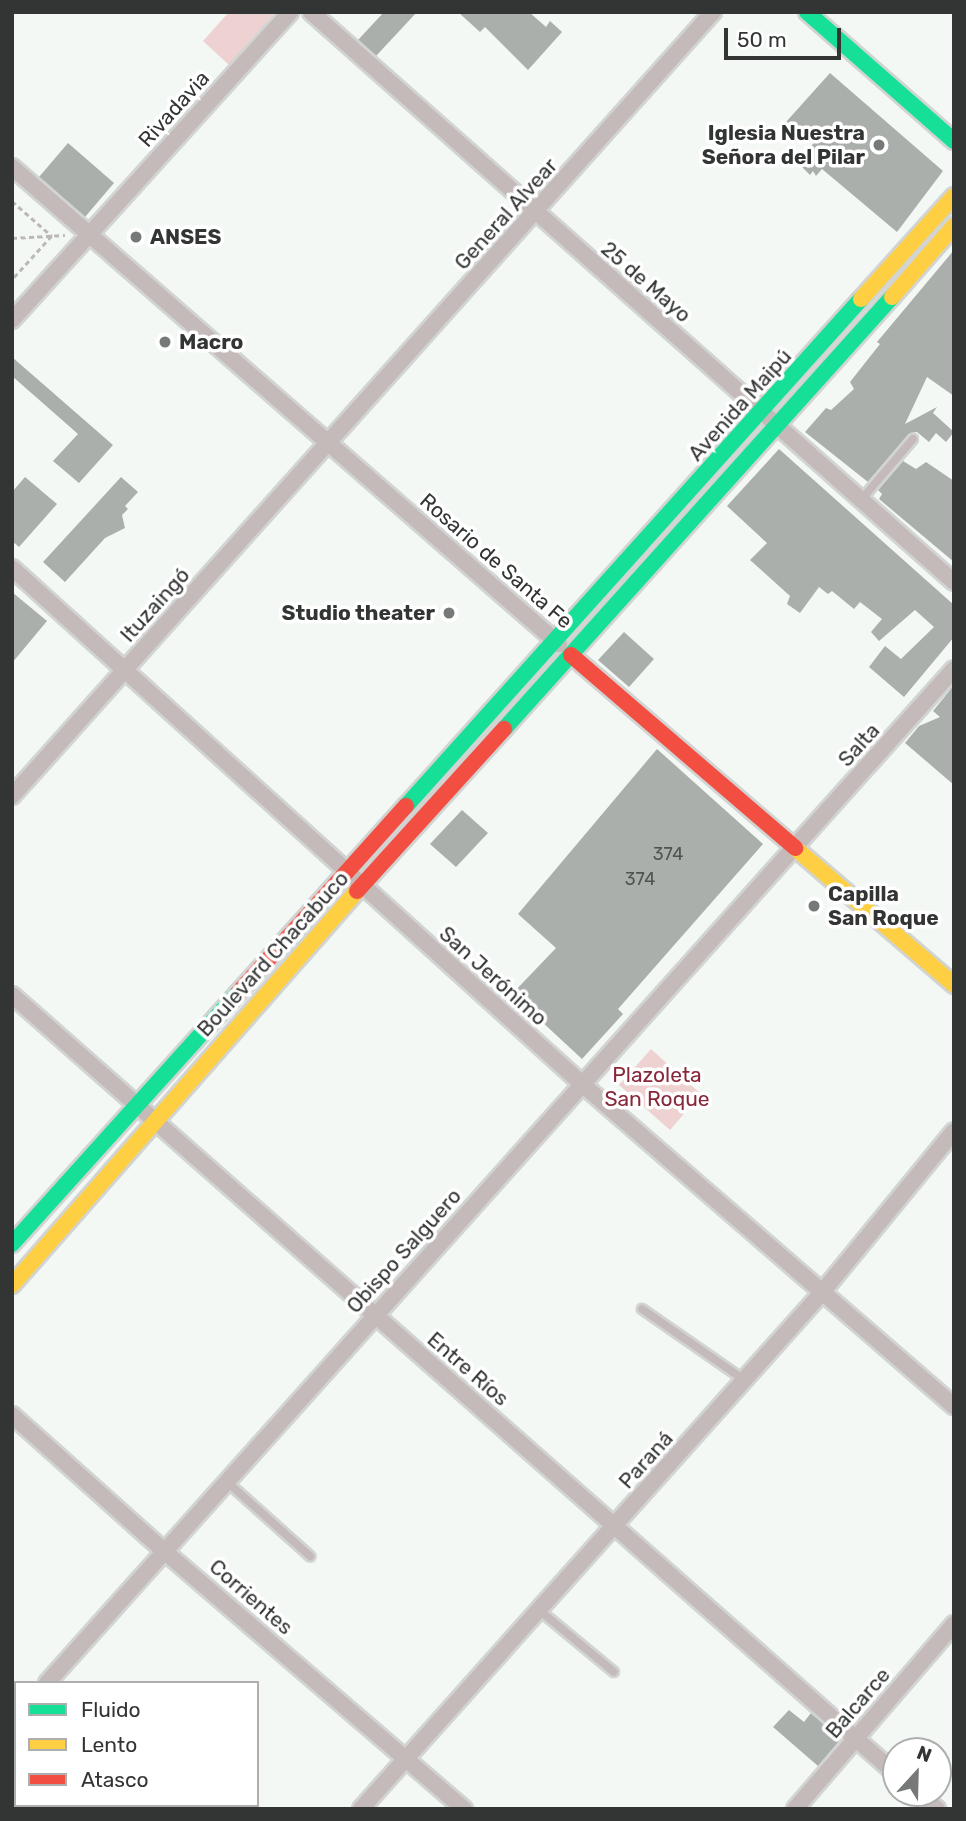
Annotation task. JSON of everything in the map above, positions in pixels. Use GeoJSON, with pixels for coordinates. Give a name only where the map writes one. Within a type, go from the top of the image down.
{"type":"FeatureCollection","features":[{"type":"Feature","properties":{"kind":"main road"},"geometry":{"type":"LineString","coordinates":[[807,12],[954,141]]}},
{"type":"Feature","properties":{"kind":"main road","name":"Avenida Maipú"},"geometry":{"type":"LineString","coordinates":[[555,641],[954,196]]}},
{"type":"Feature","properties":{"kind":"main road","name":"Avenida Maipú"},"geometry":{"type":"LineString","coordinates":[[571,655],[778,427],[954,226]]}},
{"type":"Feature","properties":{"kind":"main road","name":"Boulevard Chacabuco"},"geometry":{"type":"LineString","coordinates":[[12,1244],[555,641]]}},
{"type":"Feature","properties":{"kind":"main road","name":"Boulevard Chacabuco"},"geometry":{"type":"LineString","coordinates":[[12,1285],[362,886],[571,655]]}},
{"type":"Feature","properties":{"kind":"main road","name":"Rosario de Santa Fe"},"geometry":{"type":"LineString","coordinates":[[571,655],[954,985]]}},
{"type":"Feature","properties":{"kind":"street","name":"Rivadavia"},"geometry":{"type":"LineString","coordinates":[[12,320],[290,12]]}},
{"type":"Feature","properties":{"kind":"street","name":"25 de Mayo"},"geometry":{"type":"LineString","coordinates":[[311,12],[954,582]]}},
{"type":"Feature","properties":{"kind":"street","name":"General Alvear"},"geometry":{"type":"LineString","coordinates":[[330,444],[713,12]]}},
{"type":"Feature","properties":{"kind":"street","name":"Rosario de Santa Fe"},"geometry":{"type":"LineString","coordinates":[[12,167],[571,655]]}},
{"type":"Feature","properties":{"kind":"street","name":"Ituzaingó"},"geometry":{"type":"LineString","coordinates":[[12,796],[330,444]]}},
{"type":"Feature","properties":{"kind":"street","name":"San Jerónimo"},"geometry":{"type":"LineString","coordinates":[[12,568],[582,1084],[954,1406]]}},
{"type":"Feature","properties":{"kind":"street","name":"Salta"},"geometry":{"type":"LineString","coordinates":[[795,848],[954,669]]}},
{"type":"Feature","properties":{"kind":"street","name":"Obispo Salguero"},"geometry":{"type":"LineString","coordinates":[[49,1681],[795,848]]}},
{"type":"Feature","properties":{"kind":"street","name":"Entre Ríos"},"geometry":{"type":"LineString","coordinates":[[12,995],[882,1762]]}},
{"type":"Feature","properties":{"kind":"street","name":"Paraná"},"geometry":{"type":"LineString","coordinates":[[361,1809],[822,1292],[954,1131]]}},
{"type":"Feature","properties":{"kind":"street","name":"Corrientes"},"geometry":{"type":"LineString","coordinates":[[12,1415],[164,1551],[464,1809]]}},
{"type":"Feature","properties":{"kind":"street","name":"Balcarce"},"geometry":{"type":"LineString","coordinates":[[795,1809],[954,1624]]}},
{"type":"Feature","properties":{"kind":"lane"},"geometry":{"type":"LineString","coordinates":[[861,500],[913,439]]}},
{"type":"Feature","properties":{"kind":"lane"},"geometry":{"type":"LineString","coordinates":[[642,1309],[744,1380]]}},
{"type":"Feature","properties":{"kind":"lane"},"geometry":{"type":"LineString","coordinates":[[226,1481],[310,1556]]}},
{"type":"Feature","properties":{"kind":"lane"},"geometry":{"type":"LineString","coordinates":[[539,1610],[614,1672]]}},
{"type":"Feature","properties":{"kind":"path"},"geometry":{"type":"LineString","coordinates":[[12,201],[52,236]]}},
{"type":"Feature","properties":{"kind":"path"},"geometry":{"type":"LineString","coordinates":[[12,238],[89,234]]}},
{"type":"Feature","properties":{"kind":"path"},"geometry":{"type":"LineString","coordinates":[[12,280],[52,236]]}},
{"type":"Feature","properties":{"kind":"green space"},"geometry":{"type":"Polygon","coordinates":[[[229,12],[276,12],[229,65],[203,41],[229,12]]]}},
{"type":"Feature","properties":{"kind":"green space","name":"Plazoleta San Roque"},"geometry":{"type":"Polygon","coordinates":[[[651,1049],[701,1094],[670,1130],[619,1085],[651,1049]]]}},
{"type":"Feature","properties":{"kind":"building"},"geometry":{"type":"Polygon","coordinates":[[[384,12],[417,12],[376,56],[358,40],[384,12]]]}},
{"type":"Feature","properties":{"kind":"building"},"geometry":{"type":"Polygon","coordinates":[[[458,12],[529,12],[546,27],[550,21],[562,32],[528,70],[485,27],[480,32],[458,12]]]}},
{"type":"Feature","properties":{"kind":"building"},"geometry":{"type":"Polygon","coordinates":[[[830,73],[943,171],[897,232],[822,169],[816,176],[813,171],[810,175],[798,159],[824,133],[797,130],[786,122],[830,73]]]}},
{"type":"Feature","properties":{"kind":"building"},"geometry":{"type":"Polygon","coordinates":[[[68,143],[114,183],[85,217],[39,177],[68,143]]]}},
{"type":"Feature","properties":{"kind":"building"},"geometry":{"type":"Polygon","coordinates":[[[954,250],[954,396],[927,377],[905,424],[937,407],[933,413],[954,432],[946,442],[936,433],[929,442],[917,432],[910,433],[868,482],[805,432],[826,408],[831,410],[854,389],[850,382],[880,344],[877,342],[954,250]]]}},
{"type":"Feature","properties":{"kind":"building"},"geometry":{"type":"Polygon","coordinates":[[[12,357],[113,445],[79,483],[53,461],[78,434],[12,376],[12,357]]]}},
{"type":"Feature","properties":{"kind":"building"},"geometry":{"type":"Polygon","coordinates":[[[779,449],[954,605],[954,637],[904,697],[869,667],[885,646],[901,659],[934,627],[915,610],[879,641],[871,632],[882,619],[860,602],[854,609],[832,591],[828,594],[819,587],[800,613],[787,604],[790,596],[750,560],[767,543],[727,506],[779,449]]]}},
{"type":"Feature","properties":{"kind":"building"},"geometry":{"type":"Polygon","coordinates":[[[903,461],[916,469],[926,462],[954,481],[954,562],[879,499],[882,494],[878,490],[903,461]]]}},
{"type":"Feature","properties":{"kind":"building"},"geometry":{"type":"Polygon","coordinates":[[[25,477],[57,504],[19,547],[12,541],[12,492],[25,477]]]}},
{"type":"Feature","properties":{"kind":"building"},"geometry":{"type":"Polygon","coordinates":[[[121,477],[138,492],[125,506],[128,509],[122,515],[125,528],[105,538],[65,582],[43,562],[121,477]]]}},
{"type":"Feature","properties":{"kind":"building"},"geometry":{"type":"Polygon","coordinates":[[[12,592],[47,621],[12,663],[12,592]]]}},
{"type":"Feature","properties":{"kind":"building"},"geometry":{"type":"Polygon","coordinates":[[[624,632],[654,659],[629,687],[598,660],[624,632]]]}},
{"type":"Feature","properties":{"kind":"building"},"geometry":{"type":"Polygon","coordinates":[[[954,685],[954,785],[905,743],[919,726],[940,717],[933,711],[954,685]]]}},
{"type":"Feature","properties":{"kind":"building"},"geometry":{"type":"Polygon","coordinates":[[[657,749],[763,844],[618,1009],[623,1014],[582,1059],[512,994],[556,948],[518,914],[657,749]]]}},
{"type":"Feature","properties":{"kind":"building"},"geometry":{"type":"Polygon","coordinates":[[[462,810],[488,833],[456,867],[430,844],[462,810]]]}},
{"type":"Feature","properties":{"kind":"building"},"geometry":{"type":"Polygon","coordinates":[[[789,1710],[804,1722],[811,1713],[841,1739],[818,1766],[773,1727],[789,1710]]]}},
{"type":"Feature","properties":{"kind":"traffic: fast"},"geometry":{"type":"LineString","coordinates":[[807,12],[954,141]]}},
{"type":"Feature","properties":{"kind":"traffic: fast"},"geometry":{"type":"LineString","coordinates":[[504,729],[892,297]]}},
{"type":"Feature","properties":{"kind":"traffic: fast"},"geometry":{"type":"LineString","coordinates":[[406,806],[861,299]]}},
{"type":"Feature","properties":{"kind":"traffic: fast"},"geometry":{"type":"LineString","coordinates":[[12,1244],[239,992]]}},
{"type":"Feature","properties":{"kind":"traffic: slow"},"geometry":{"type":"LineString","coordinates":[[861,299],[954,196]]}},
{"type":"Feature","properties":{"kind":"traffic: slow"},"geometry":{"type":"LineString","coordinates":[[892,297],[954,226]]}},
{"type":"Feature","properties":{"kind":"traffic: slow"},"geometry":{"type":"LineString","coordinates":[[795,848],[954,985]]}},
{"type":"Feature","properties":{"kind":"traffic: slow"},"geometry":{"type":"LineString","coordinates":[[12,1285],[357,891]]}},
{"type":"Feature","properties":{"kind":"traffic: jam"},"geometry":{"type":"LineString","coordinates":[[571,655],[795,848]]}},
{"type":"Feature","properties":{"kind":"traffic: jam"},"geometry":{"type":"LineString","coordinates":[[357,891],[504,729]]}},
{"type":"Feature","properties":{"kind":"traffic: jam"},"geometry":{"type":"LineString","coordinates":[[239,992],[406,806]]}},
{"type":"Feature","properties":{"kind":"place","name":"Iglesia Nuestra Señora del Pilar"},"geometry":{"type":"Point","coordinates":[879,145]}},
{"type":"Feature","properties":{"kind":"place","name":"ANSES"},"geometry":{"type":"Point","coordinates":[136,237]}},
{"type":"Feature","properties":{"kind":"place","name":"Macro"},"geometry":{"type":"Point","coordinates":[165,342]}},
{"type":"Feature","properties":{"kind":"place","name":"Studio theater"},"geometry":{"type":"Point","coordinates":[449,613]}},
{"type":"Feature","properties":{"kind":"place","name":"Capilla San Roque"},"geometry":{"type":"Point","coordinates":[814,906]}}]}
